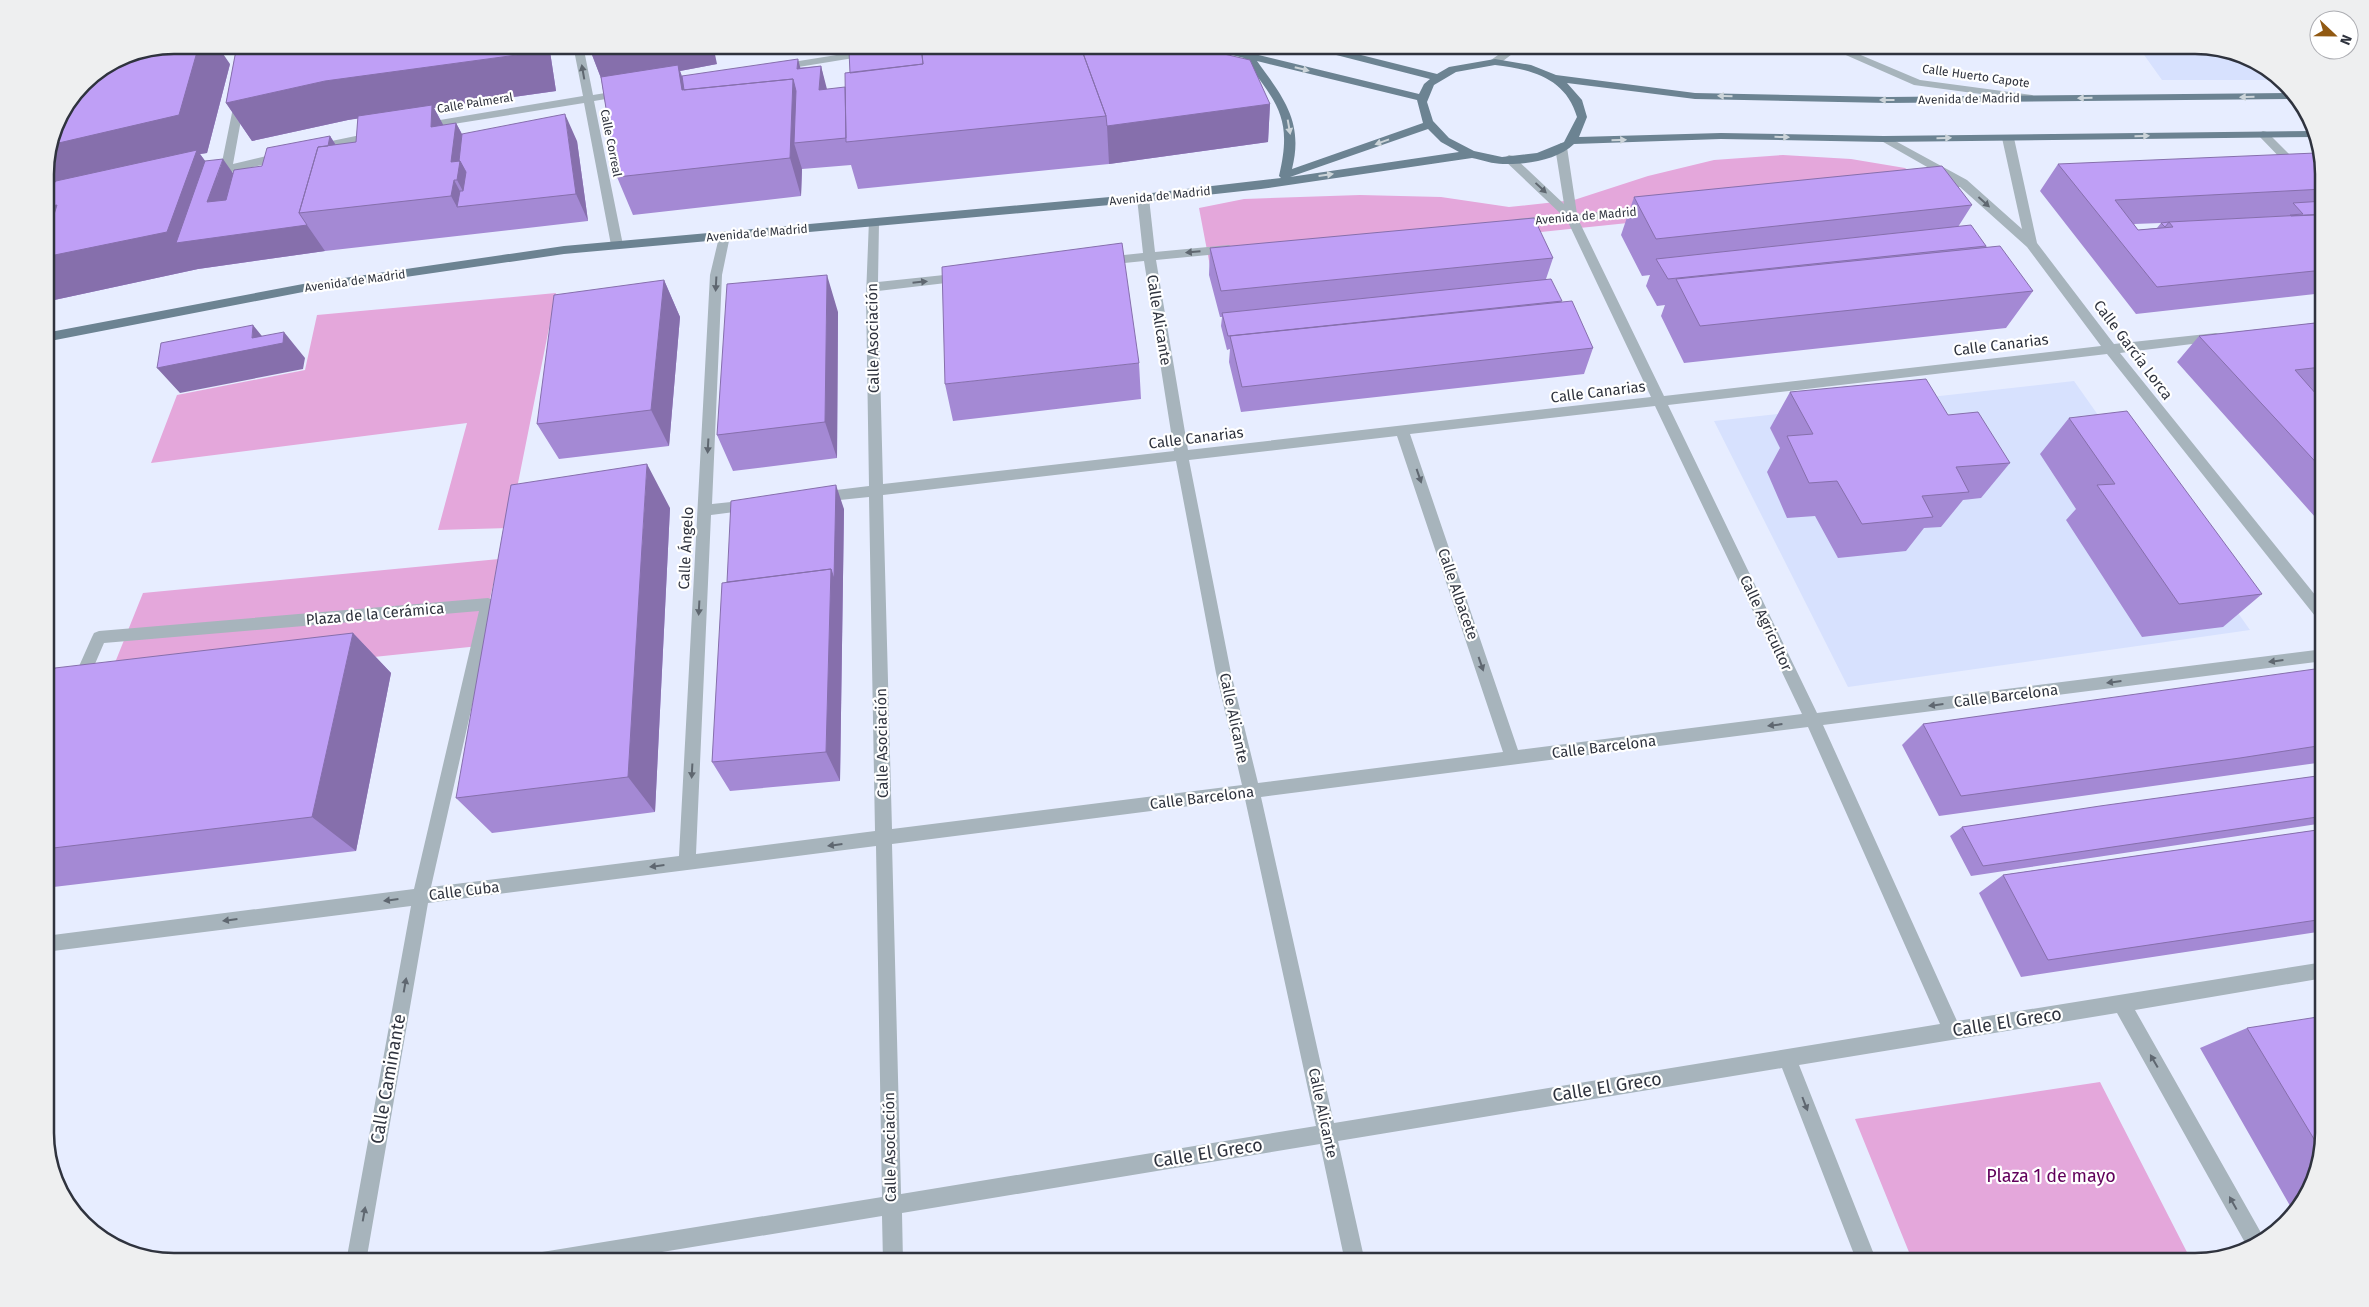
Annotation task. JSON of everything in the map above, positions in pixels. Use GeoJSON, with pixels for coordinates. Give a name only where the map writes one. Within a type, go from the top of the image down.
{"type":"FeatureCollection","features":[{"type":"Feature","properties":{"kind":"main road"},"geometry":{"type":"LineString","coordinates":[[1239,54],[1422,98]]}},
{"type":"Feature","properties":{"kind":"main road"},"geometry":{"type":"LineString","coordinates":[[1345,54],[1436,77]]}},
{"type":"Feature","properties":{"kind":"main road"},"geometry":{"type":"LineString","coordinates":[[1247,56],[1276,97],[1288,120],[1292,144],[1285,176]]}},
{"type":"Feature","properties":{"kind":"main road"},"geometry":{"type":"LineString","coordinates":[[1495,62],[1529,68],[1554,78],[1574,96],[1582,116],[1566,144],[1552,153],[1528,159],[1500,160],[1472,154],[1454,146],[1439,137],[1428,125],[1422,112],[1422,98],[1426,87],[1436,77],[1452,68],[1473,63],[1495,62]]}},
{"type":"Feature","properties":{"kind":"main road","name":"Avenida de Madrid"},"geometry":{"type":"LineString","coordinates":[[1554,78],[1695,96],[1888,100],[2286,96]]}},
{"type":"Feature","properties":{"kind":"main road"},"geometry":{"type":"LineString","coordinates":[[1261,185],[1428,125]]}},
{"type":"Feature","properties":{"kind":"main road"},"geometry":{"type":"LineString","coordinates":[[1566,144],[1721,136],[1884,139],[2309,134]]}},
{"type":"Feature","properties":{"kind":"main road","name":"Avenida de Madrid"},"geometry":{"type":"LineString","coordinates":[[54,336],[302,288],[564,250],[1143,198],[1261,185],[1472,154]]}},
{"type":"Feature","properties":{"kind":"street"},"geometry":{"type":"LineString","coordinates":[[186,59],[214,54]]}},
{"type":"Feature","properties":{"kind":"street","name":"Calle Correal"},"geometry":{"type":"LineString","coordinates":[[580,54],[617,245]]}},
{"type":"Feature","properties":{"kind":"street"},"geometry":{"type":"LineString","coordinates":[[770,69],[858,54]]}},
{"type":"Feature","properties":{"kind":"street"},"geometry":{"type":"LineString","coordinates":[[1495,62],[1506,54]]}},
{"type":"Feature","properties":{"kind":"street","name":"Calle Huerto Capote"},"geometry":{"type":"LineString","coordinates":[[1849,54],[1918,83],[2038,99]]}},
{"type":"Feature","properties":{"kind":"street"},"geometry":{"type":"LineString","coordinates":[[226,169],[243,83]]}},
{"type":"Feature","properties":{"kind":"street","name":"Calle Palmeral"},"geometry":{"type":"LineString","coordinates":[[407,128],[636,91]]}},
{"type":"Feature","properties":{"kind":"street"},"geometry":{"type":"LineString","coordinates":[[198,176],[388,132]]}},
{"type":"Feature","properties":{"kind":"street"},"geometry":{"type":"LineString","coordinates":[[2263,134],[2315,187]]}},
{"type":"Feature","properties":{"kind":"street"},"geometry":{"type":"LineString","coordinates":[[2008,138],[2031,244]]}},
{"type":"Feature","properties":{"kind":"street","name":"Calle García Lorca"},"geometry":{"type":"LineString","coordinates":[[1884,139],[1963,183],[2031,244],[2111,349],[2315,606]]}},
{"type":"Feature","properties":{"kind":"street","name":"Calle Agricultor"},"geometry":{"type":"LineString","coordinates":[[1566,144],[1572,218]]}},
{"type":"Feature","properties":{"kind":"street","name":"Calle Agricultor"},"geometry":{"type":"LineString","coordinates":[[1510,159],[1572,218],[1812,720],[1952,1031]]}},
{"type":"Feature","properties":{"kind":"street"},"geometry":{"type":"LineString","coordinates":[[1924,186],[1963,183]]}},
{"type":"Feature","properties":{"kind":"street","name":"Calle Alicante"},"geometry":{"type":"LineString","coordinates":[[1143,198],[1149,256],[1182,456],[1236,739],[1252,792],[1353,1253]]}},
{"type":"Feature","properties":{"kind":"street","name":"Avenida de Madrid"},"geometry":{"type":"LineString","coordinates":[[1503,224],[1660,210]]}},
{"type":"Feature","properties":{"kind":"street","name":"Calle Asociación"},"geometry":{"type":"LineString","coordinates":[[873,223],[872,287],[893,1253]]}},
{"type":"Feature","properties":{"kind":"street","name":"Calle Ángelo"},"geometry":{"type":"LineString","coordinates":[[687,862],[716,275],[724,236]]}},
{"type":"Feature","properties":{"kind":"street"},"geometry":{"type":"LineString","coordinates":[[1090,263],[1238,248]]}},
{"type":"Feature","properties":{"kind":"street"},"geometry":{"type":"LineString","coordinates":[[872,287],[971,276]]}},
{"type":"Feature","properties":{"kind":"street","name":"Calle Canarias"},"geometry":{"type":"LineString","coordinates":[[809,498],[2227,336]]}},
{"type":"Feature","properties":{"kind":"street","name":"Calle Albacete"},"geometry":{"type":"LineString","coordinates":[[1402,431],[1513,758]]}},
{"type":"Feature","properties":{"kind":"street"},"geometry":{"type":"LineString","coordinates":[[704,510],[762,504]]}},
{"type":"Feature","properties":{"kind":"street","name":"Plaza de la Cerámica"},"geometry":{"type":"LineString","coordinates":[[76,691],[98,637],[488,604],[421,896]]}},
{"type":"Feature","properties":{"kind":"street","name":"Calle Barcelona"},"geometry":{"type":"LineString","coordinates":[[884,839],[2315,656]]}},
{"type":"Feature","properties":{"kind":"street","name":"Calle Cuba"},"geometry":{"type":"LineString","coordinates":[[54,943],[687,862],[884,839]]}},
{"type":"Feature","properties":{"kind":"street","name":"Calle Caminante"},"geometry":{"type":"LineString","coordinates":[[358,1253],[421,896]]}},
{"type":"Feature","properties":{"kind":"street","name":"Calle El Greco"},"geometry":{"type":"LineString","coordinates":[[596,1253],[2315,972]]}},
{"type":"Feature","properties":{"kind":"street"},"geometry":{"type":"LineString","coordinates":[[2122,1004],[2253,1238]]}},
{"type":"Feature","properties":{"kind":"street"},"geometry":{"type":"LineString","coordinates":[[1787,1058],[1863,1253]]}},
{"type":"Feature","properties":{"kind":"shaded area"},"geometry":{"type":"Polygon","coordinates":[[[2143,54],[2195,54],[2226,58],[2248,66],[2269,80],[2162,80],[2143,54]]]}},
{"type":"Feature","properties":{"kind":"shaded area"},"geometry":{"type":"Polygon","coordinates":[[[2074,381],[2250,630],[1848,687],[1714,421],[2074,381]]]}},
{"type":"Feature","properties":{"kind":"green space"},"geometry":{"type":"Polygon","coordinates":[[[1783,155],[1851,159],[1905,168],[1938,191],[1210,266],[1199,208],[1244,199],[1360,195],[1441,197],[1509,207],[1574,200],[1648,176],[1714,160],[1783,155]]]}},
{"type":"Feature","properties":{"kind":"green space"},"geometry":{"type":"Polygon","coordinates":[[[556,293],[509,528],[438,530],[467,423],[151,463],[177,395],[305,370],[317,315],[556,293]]]}},
{"type":"Feature","properties":{"kind":"green space"},"geometry":{"type":"Polygon","coordinates":[[[499,559],[479,646],[106,685],[143,593],[499,559]]]}},
{"type":"Feature","properties":{"kind":"green space","name":"Plaza 1 de mayo"},"geometry":{"type":"Polygon","coordinates":[[[2100,1082],[2187,1253],[1909,1253],[1855,1119],[2100,1082]]]}},
{"type":"Feature","properties":{"kind":"building"},"geometry":{"type":"Polygon","coordinates":[[[196,54],[179,115],[58,143],[63,128],[74,107],[89,89],[114,70],[135,60],[150,56],[196,54]]]}},
{"type":"Feature","properties":{"kind":"building"},"geometry":{"type":"Polygon","coordinates":[[[235,54],[524,54],[325,81],[226,103],[235,54]]]}},
{"type":"Feature","properties":{"kind":"building"},"geometry":{"type":"Polygon","coordinates":[[[849,54],[922,54],[923,64],[850,73],[849,54]]]}},
{"type":"Feature","properties":{"kind":"building"},"geometry":{"type":"Polygon","coordinates":[[[922,54],[1083,54],[1106,116],[846,142],[845,73],[923,64],[922,54]]]}},
{"type":"Feature","properties":{"kind":"building"},"geometry":{"type":"Polygon","coordinates":[[[1083,54],[1224,54],[1250,60],[1270,104],[1107,126],[1106,116],[1083,54]]]}},
{"type":"Feature","properties":{"kind":"building"},"geometry":{"type":"Polygon","coordinates":[[[798,59],[797,69],[821,66],[819,90],[845,87],[846,138],[794,143],[796,91],[793,79],[684,90],[682,76],[798,59]]]}},
{"type":"Feature","properties":{"kind":"building"},"geometry":{"type":"Polygon","coordinates":[[[678,65],[682,90],[793,79],[790,158],[617,177],[601,77],[678,65]]]}},
{"type":"Feature","properties":{"kind":"building"},"geometry":{"type":"Polygon","coordinates":[[[432,105],[431,127],[456,123],[451,162],[460,161],[457,180],[454,180],[451,196],[299,213],[318,147],[356,142],[358,116],[432,105]]]}},
{"type":"Feature","properties":{"kind":"building"},"geometry":{"type":"Polygon","coordinates":[[[565,114],[576,194],[457,207],[460,191],[463,191],[466,172],[459,161],[462,134],[565,114]]]}},
{"type":"Feature","properties":{"kind":"building"},"geometry":{"type":"Polygon","coordinates":[[[330,136],[328,146],[318,147],[299,213],[307,225],[176,243],[205,161],[223,159],[207,202],[226,200],[234,170],[262,166],[267,148],[330,136]]]}},
{"type":"Feature","properties":{"kind":"building"},"geometry":{"type":"Polygon","coordinates":[[[197,150],[167,232],[54,255],[54,215],[57,205],[54,206],[54,183],[56,181],[197,150]]]}},
{"type":"Feature","properties":{"kind":"building"},"geometry":{"type":"Polygon","coordinates":[[[2313,153],[2315,189],[2115,200],[2138,230],[2173,227],[2169,222],[2315,214],[2315,271],[2157,287],[2058,164],[2313,153]]]}},
{"type":"Feature","properties":{"kind":"building"},"geometry":{"type":"Polygon","coordinates":[[[1942,166],[1972,205],[1656,239],[1634,197],[1942,166]]]}},
{"type":"Feature","properties":{"kind":"building"},"geometry":{"type":"Polygon","coordinates":[[[2315,202],[2315,215],[2291,216],[2303,214],[2293,203],[2315,202]]]}},
{"type":"Feature","properties":{"kind":"building"},"geometry":{"type":"Polygon","coordinates":[[[1534,218],[1553,258],[1221,291],[1210,248],[1534,218]]]}},
{"type":"Feature","properties":{"kind":"building"},"geometry":{"type":"Polygon","coordinates":[[[2169,222],[2165,227],[2161,223],[2169,222]]]}},
{"type":"Feature","properties":{"kind":"building"},"geometry":{"type":"Polygon","coordinates":[[[1971,225],[1986,246],[1668,279],[1656,259],[1971,225]]]}},
{"type":"Feature","properties":{"kind":"building"},"geometry":{"type":"Polygon","coordinates":[[[1122,243],[1139,363],[945,384],[942,267],[1122,243]]]}},
{"type":"Feature","properties":{"kind":"building"},"geometry":{"type":"Polygon","coordinates":[[[2000,246],[2033,291],[1700,326],[1676,279],[2000,246]]]}},
{"type":"Feature","properties":{"kind":"building"},"geometry":{"type":"Polygon","coordinates":[[[827,275],[825,422],[717,435],[727,284],[827,275]]]}},
{"type":"Feature","properties":{"kind":"building"},"geometry":{"type":"Polygon","coordinates":[[[1551,279],[1562,301],[1228,336],[1222,313],[1551,279]]]}},
{"type":"Feature","properties":{"kind":"building"},"geometry":{"type":"Polygon","coordinates":[[[664,280],[651,410],[537,424],[554,295],[664,280]]]}},
{"type":"Feature","properties":{"kind":"building"},"geometry":{"type":"Polygon","coordinates":[[[1572,301],[1593,348],[1242,387],[1230,336],[1572,301]]]}},
{"type":"Feature","properties":{"kind":"building"},"geometry":{"type":"Polygon","coordinates":[[[2315,323],[2315,368],[2295,370],[2315,393],[2315,461],[2199,336],[2315,323]]]}},
{"type":"Feature","properties":{"kind":"building"},"geometry":{"type":"Polygon","coordinates":[[[253,325],[252,338],[284,332],[283,343],[157,368],[161,343],[253,325]]]}},
{"type":"Feature","properties":{"kind":"building"},"geometry":{"type":"Polygon","coordinates":[[[1926,379],[1948,415],[1978,412],[2010,463],[1956,467],[1969,492],[1922,496],[1933,517],[1862,524],[1837,481],[1809,483],[1787,436],[1813,434],[1790,392],[1926,379]]]}},
{"type":"Feature","properties":{"kind":"building"},"geometry":{"type":"Polygon","coordinates":[[[2127,411],[2262,594],[2179,604],[2097,485],[2115,484],[2069,418],[2127,411]]]}},
{"type":"Feature","properties":{"kind":"building"},"geometry":{"type":"Polygon","coordinates":[[[647,464],[628,777],[456,798],[511,485],[647,464]]]}},
{"type":"Feature","properties":{"kind":"building"},"geometry":{"type":"Polygon","coordinates":[[[836,485],[834,579],[831,569],[727,582],[731,501],[836,485]]]}},
{"type":"Feature","properties":{"kind":"building"},"geometry":{"type":"Polygon","coordinates":[[[831,569],[826,752],[712,762],[722,583],[831,569]]]}},
{"type":"Feature","properties":{"kind":"building"},"geometry":{"type":"Polygon","coordinates":[[[353,633],[312,817],[54,848],[55,668],[353,633]]]}},
{"type":"Feature","properties":{"kind":"building"},"geometry":{"type":"Polygon","coordinates":[[[2315,669],[2315,746],[2240,758],[1961,796],[1923,724],[2315,669]]]}},
{"type":"Feature","properties":{"kind":"building"},"geometry":{"type":"Polygon","coordinates":[[[2315,776],[2315,817],[1983,866],[1962,827],[2315,776]]]}},
{"type":"Feature","properties":{"kind":"building"},"geometry":{"type":"Polygon","coordinates":[[[2315,830],[2315,920],[2048,960],[2003,875],[2315,830]]]}},
{"type":"Feature","properties":{"kind":"building"},"geometry":{"type":"Polygon","coordinates":[[[2315,1017],[2315,1140],[2247,1028],[2315,1017]]]}}]}
